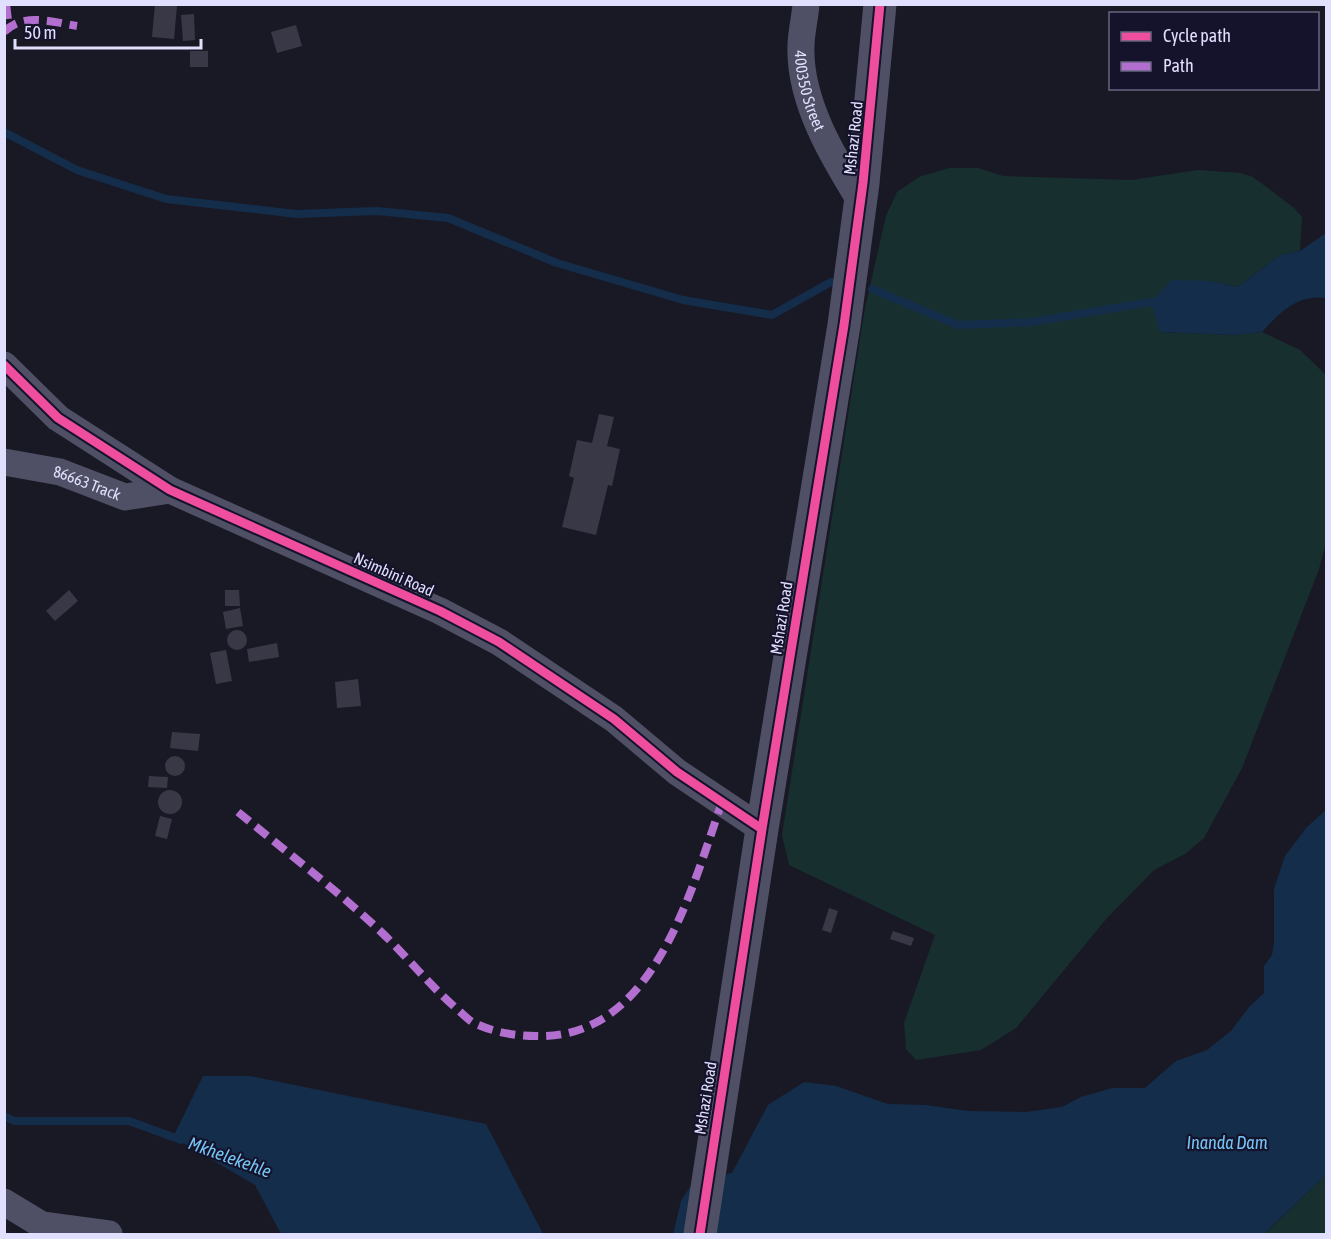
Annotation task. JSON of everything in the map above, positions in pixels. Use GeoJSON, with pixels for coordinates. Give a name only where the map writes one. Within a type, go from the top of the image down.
{"type":"FeatureCollection","features":[{"type":"Feature","properties":{"kind":"street","name":"400350 Street"},"geometry":{"type":"LineString","coordinates":[[806,4],[801,47],[804,78],[816,118],[841,170],[861,202]]}},
{"type":"Feature","properties":{"kind":"street","name":"Mshazi Road"},"geometry":{"type":"LineString","coordinates":[[700,1234],[762,829],[842,337],[861,202],[880,4]]}},
{"type":"Feature","properties":{"kind":"street","name":"Nsimbini Road"},"geometry":{"type":"LineString","coordinates":[[4,365],[58,418],[170,490],[440,611],[499,642],[614,719],[677,772],[762,829]]}},
{"type":"Feature","properties":{"kind":"street","name":"86663 Track"},"geometry":{"type":"LineString","coordinates":[[4,462],[60,472],[125,497],[170,490]]}},
{"type":"Feature","properties":{"kind":"street"},"geometry":{"type":"LineString","coordinates":[[4,1202],[42,1225],[109,1234]]}},
{"type":"Feature","properties":{"kind":"green space"},"geometry":{"type":"Polygon","coordinates":[[[949,168],[978,168],[1003,176],[1132,180],[1198,170],[1240,173],[1253,177],[1294,208],[1302,217],[1300,251],[1280,255],[1238,287],[1210,281],[1160,332],[1233,335],[1262,332],[1300,350],[1326,375],[1326,543],[1319,569],[1242,768],[1204,838],[1185,854],[1154,870],[1107,918],[1016,1028],[981,1050],[916,1060],[906,1049],[904,1023],[935,935],[789,865],[782,835],[865,308],[886,216],[897,192],[919,177],[949,168]]]}},
{"type":"Feature","properties":{"kind":"green space"},"geometry":{"type":"Polygon","coordinates":[[[1326,1175],[1326,1234],[1264,1234],[1271,1228],[1326,1175]]]}},
{"type":"Feature","properties":{"kind":"water"},"geometry":{"type":"Polygon","coordinates":[[[1326,233],[1326,298],[1307,299],[1290,306],[1262,332],[1233,335],[1160,332],[1151,302],[1172,280],[1210,281],[1238,287],[1280,255],[1300,251],[1326,233]]]}},
{"type":"Feature","properties":{"kind":"water","name":"Inanda Dam"},"geometry":{"type":"Polygon","coordinates":[[[1326,810],[1326,1175],[1264,1234],[673,1234],[681,1201],[693,1182],[732,1173],[768,1105],[804,1082],[836,1086],[888,1104],[925,1105],[968,1111],[1026,1112],[1062,1107],[1081,1097],[1112,1088],[1145,1088],[1176,1061],[1207,1050],[1231,1031],[1249,1007],[1264,993],[1264,966],[1272,955],[1274,943],[1274,889],[1285,856],[1307,827],[1326,810]]]}},
{"type":"Feature","properties":{"kind":"water"},"geometry":{"type":"Polygon","coordinates":[[[203,1076],[250,1076],[486,1124],[543,1234],[281,1234],[255,1185],[173,1137],[203,1076]]]}},
{"type":"Feature","properties":{"kind":"building"},"geometry":{"type":"Polygon","coordinates":[[[155,4],[177,6],[174,39],[152,37],[155,4]]]}},
{"type":"Feature","properties":{"kind":"building"},"geometry":{"type":"Polygon","coordinates":[[[194,14],[195,40],[183,41],[181,15],[194,14]]]}},
{"type":"Feature","properties":{"kind":"building"},"geometry":{"type":"Polygon","coordinates":[[[296,25],[302,46],[277,53],[271,32],[296,25]]]}},
{"type":"Feature","properties":{"kind":"building"},"geometry":{"type":"Polygon","coordinates":[[[190,51],[208,51],[208,67],[190,67],[190,51]]]}},
{"type":"Feature","properties":{"kind":"building"},"geometry":{"type":"Polygon","coordinates":[[[599,414],[614,417],[607,446],[620,449],[612,486],[608,485],[596,535],[562,527],[574,478],[569,476],[577,440],[592,443],[599,414]]]}},
{"type":"Feature","properties":{"kind":"building"},"geometry":{"type":"Polygon","coordinates":[[[69,590],[78,601],[55,621],[46,611],[69,590]]]}},
{"type":"Feature","properties":{"kind":"building"},"geometry":{"type":"Polygon","coordinates":[[[225,590],[239,590],[240,606],[225,606],[225,590]]]}},
{"type":"Feature","properties":{"kind":"building"},"geometry":{"type":"Polygon","coordinates":[[[240,608],[243,626],[226,629],[223,612],[240,608]]]}},
{"type":"Feature","properties":{"kind":"building"},"geometry":{"type":"Polygon","coordinates":[[[233,630],[241,630],[247,636],[247,644],[241,650],[233,650],[227,644],[227,636],[233,630]]]}},
{"type":"Feature","properties":{"kind":"building"},"geometry":{"type":"Polygon","coordinates":[[[277,643],[279,657],[249,662],[247,649],[277,643]]]}},
{"type":"Feature","properties":{"kind":"building"},"geometry":{"type":"Polygon","coordinates":[[[226,650],[232,681],[216,684],[210,653],[226,650]]]}},
{"type":"Feature","properties":{"kind":"building"},"geometry":{"type":"Polygon","coordinates":[[[358,679],[361,706],[337,708],[335,682],[358,679]]]}},
{"type":"Feature","properties":{"kind":"building"},"geometry":{"type":"Polygon","coordinates":[[[172,732],[200,734],[198,751],[170,748],[172,732]]]}},
{"type":"Feature","properties":{"kind":"building"},"geometry":{"type":"Polygon","coordinates":[[[175,756],[182,759],[185,766],[182,773],[175,776],[168,773],[165,766],[168,759],[175,756]]]}},
{"type":"Feature","properties":{"kind":"building"},"geometry":{"type":"Polygon","coordinates":[[[149,776],[168,777],[167,788],[148,787],[149,776]]]}},
{"type":"Feature","properties":{"kind":"building"},"geometry":{"type":"Polygon","coordinates":[[[170,790],[178,794],[182,802],[178,810],[170,814],[162,810],[158,802],[162,794],[170,790]]]}},
{"type":"Feature","properties":{"kind":"building"},"geometry":{"type":"Polygon","coordinates":[[[160,816],[172,819],[167,839],[155,836],[160,816]]]}},
{"type":"Feature","properties":{"kind":"building"},"geometry":{"type":"Polygon","coordinates":[[[829,908],[838,911],[831,933],[822,930],[829,908]]]}},
{"type":"Feature","properties":{"kind":"building"},"geometry":{"type":"Polygon","coordinates":[[[893,931],[914,938],[911,946],[890,939],[893,931]]]}},
{"type":"Feature","properties":{"kind":"waterway"},"geometry":{"type":"LineString","coordinates":[[4,132],[77,170],[166,199],[297,214],[377,211],[448,218],[557,263],[683,300],[772,315],[831,282]]}},
{"type":"Feature","properties":{"kind":"waterway"},"geometry":{"type":"LineString","coordinates":[[872,289],[958,325],[1032,322],[1151,302]]}},
{"type":"Feature","properties":{"kind":"waterway","name":"Mkhelekehle"},"geometry":{"type":"LineString","coordinates":[[4,1116],[14,1121],[129,1121],[181,1140]]}},
{"type":"Feature","properties":{"kind":"marked path"},"geometry":{"type":"LineString","coordinates":[[6,4],[9,28]]}},
{"type":"Feature","properties":{"kind":"marked path"},"geometry":{"type":"LineString","coordinates":[[4,32],[20,22],[29,20],[77,26]]}},
{"type":"Feature","properties":{"kind":"marked path"},"geometry":{"type":"LineString","coordinates":[[238,812],[360,913],[470,1020],[496,1031],[536,1036],[577,1031],[610,1014],[639,987],[662,954],[681,916],[722,802]]}},
{"type":"Feature","properties":{"kind":"cycle path"},"geometry":{"type":"LineString","coordinates":[[700,1234],[762,829],[844,325],[863,183],[880,4]]}},
{"type":"Feature","properties":{"kind":"cycle path"},"geometry":{"type":"LineString","coordinates":[[4,365],[58,418],[170,490],[440,611],[499,642],[614,719],[677,772],[762,829]]}}]}
